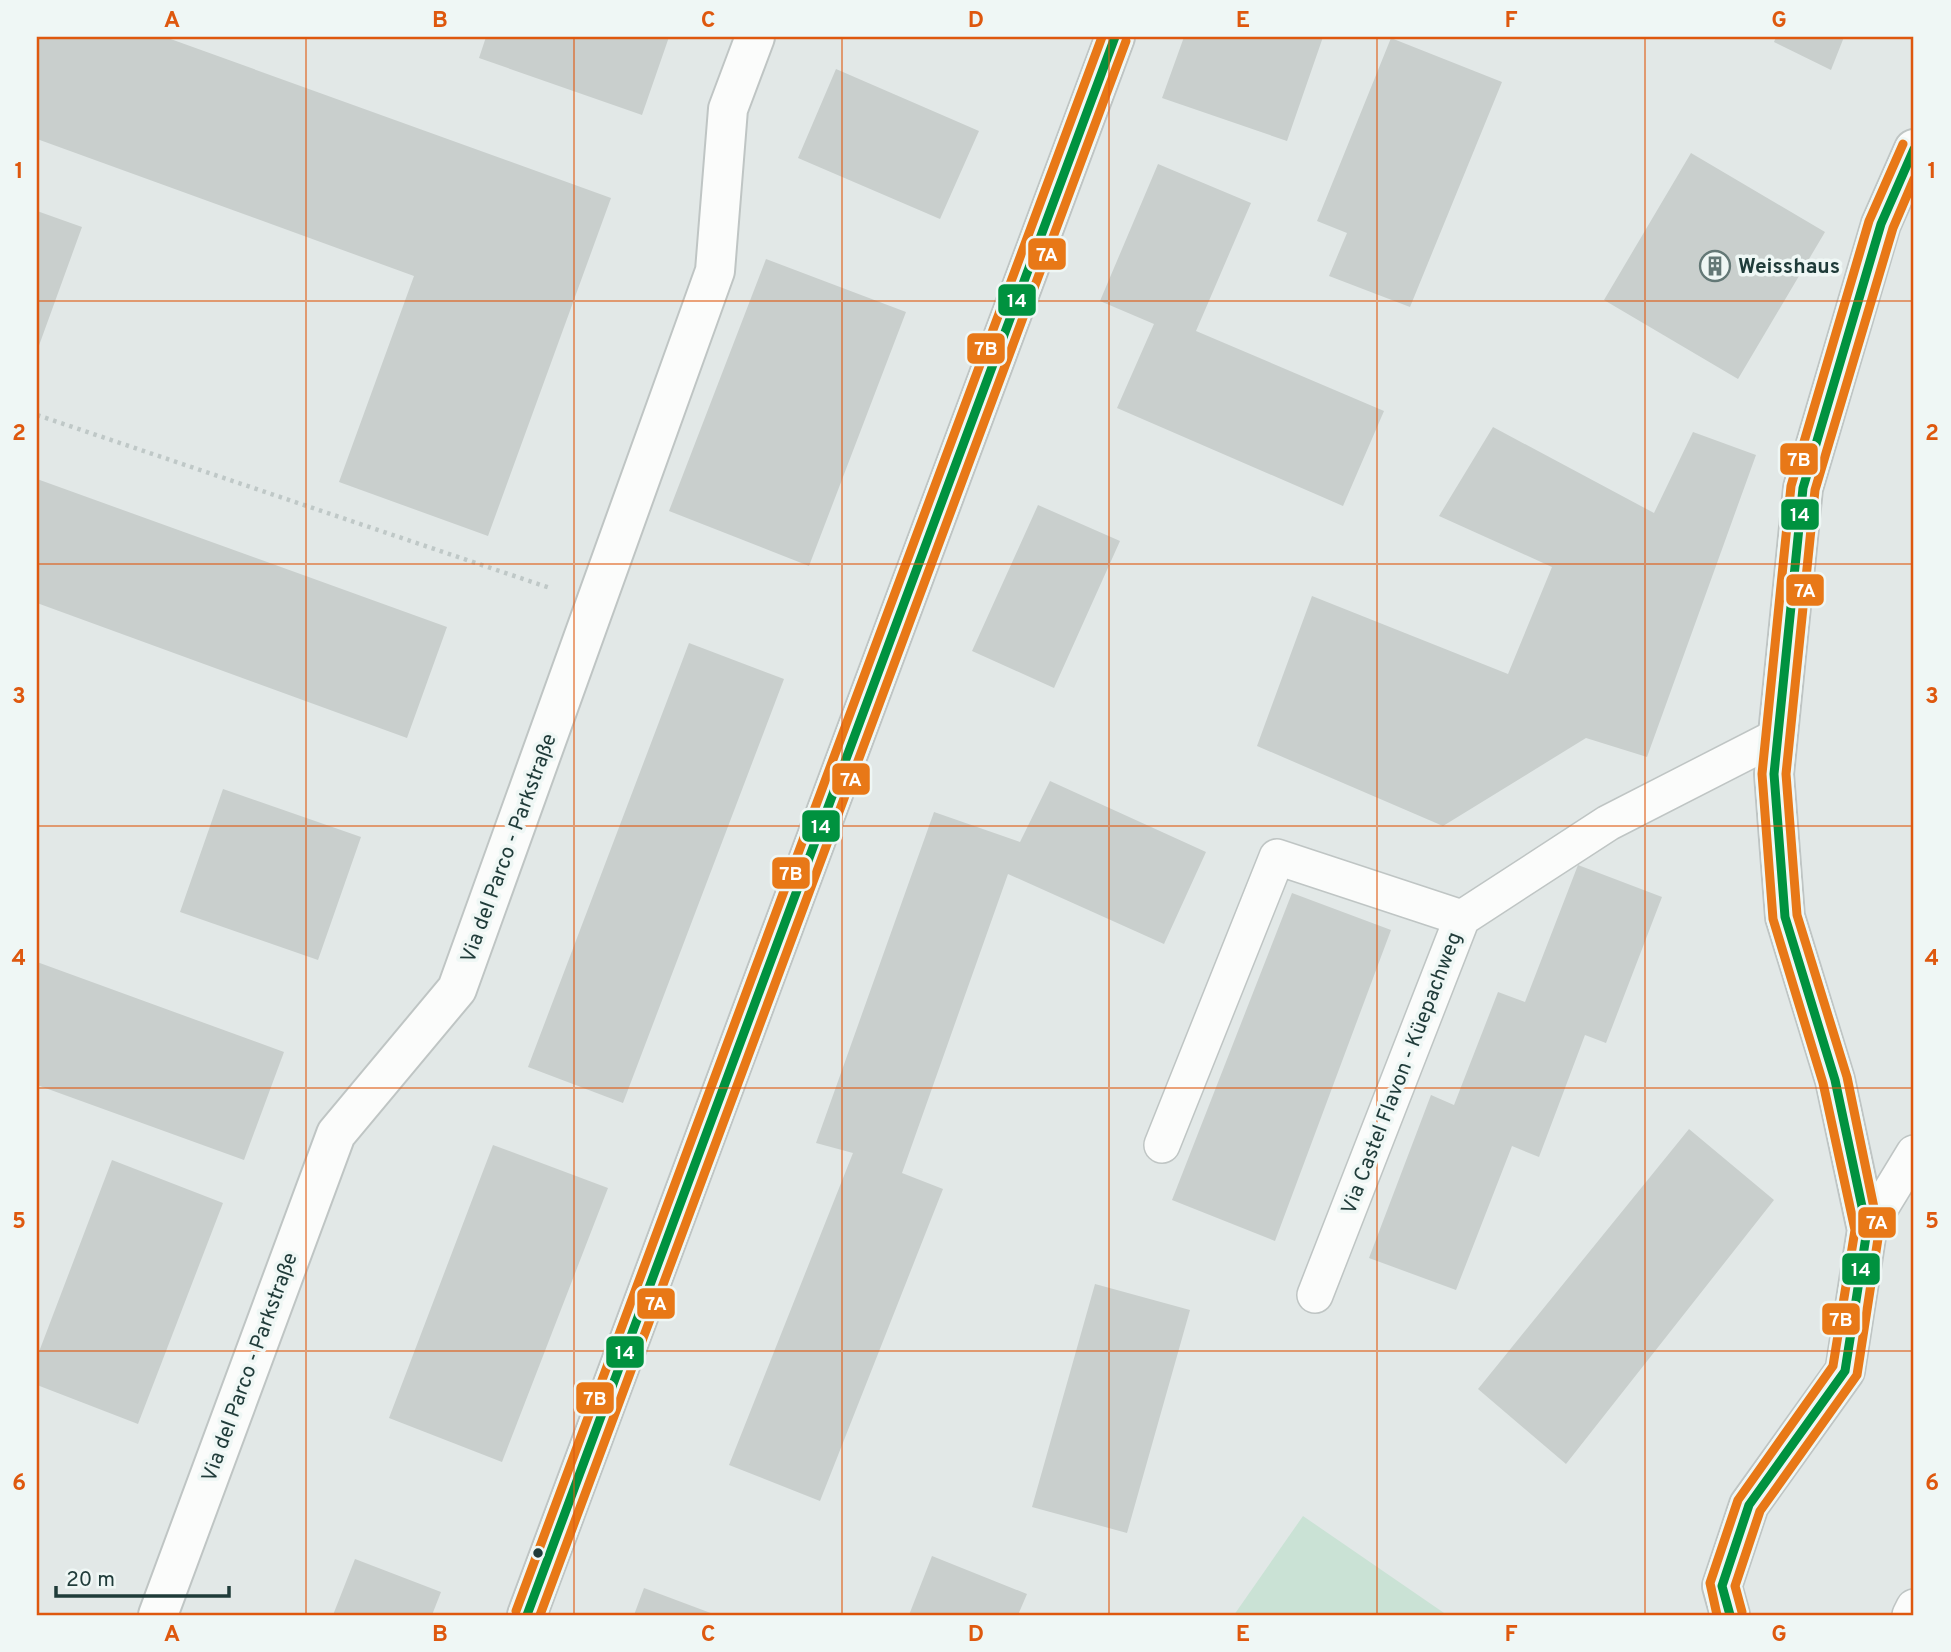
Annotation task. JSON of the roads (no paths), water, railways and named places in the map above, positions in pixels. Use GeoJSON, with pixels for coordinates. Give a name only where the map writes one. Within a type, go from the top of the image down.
{"type":"FeatureCollection","features":[{"type":"Feature","properties":{"kind":"street","name":"Via del Parco - Parkstraße"},"geometry":{"type":"LineString","coordinates":[[158,1615],[336,1134],[457,989],[715,271],[728,109],[755,37]]}},
{"type":"Feature","properties":{"kind":"street"},"geometry":{"type":"LineString","coordinates":[[527,1615],[1115,37]]}},
{"type":"Feature","properties":{"kind":"street"},"geometry":{"type":"LineString","coordinates":[[1730,1615],[1722,1586],[1749,1505],[1845,1371],[1867,1230],[1835,1080],[1785,917],[1774,774],[1803,488],[1881,224],[1914,149]]}},
{"type":"Feature","properties":{"kind":"lane","name":"Via Castel Flavon - Küepachweg"},"geometry":{"type":"LineString","coordinates":[[1315,1295],[1462,918],[1608,823],[1778,736]]}},
{"type":"Feature","properties":{"kind":"lane"},"geometry":{"type":"LineString","coordinates":[[1162,1146],[1277,858],[1462,918]]}},
{"type":"Feature","properties":{"kind":"lane"},"geometry":{"type":"LineString","coordinates":[[1867,1230],[1914,1153]]}},
{"type":"Feature","properties":{"kind":"lane"},"geometry":{"type":"LineString","coordinates":[[1910,1615],[1914,1606]]}},
{"type":"Feature","properties":{"kind":"place","name":"Weisshaus"},"geometry":{"type":"Point","coordinates":[1715,266]}}]}
